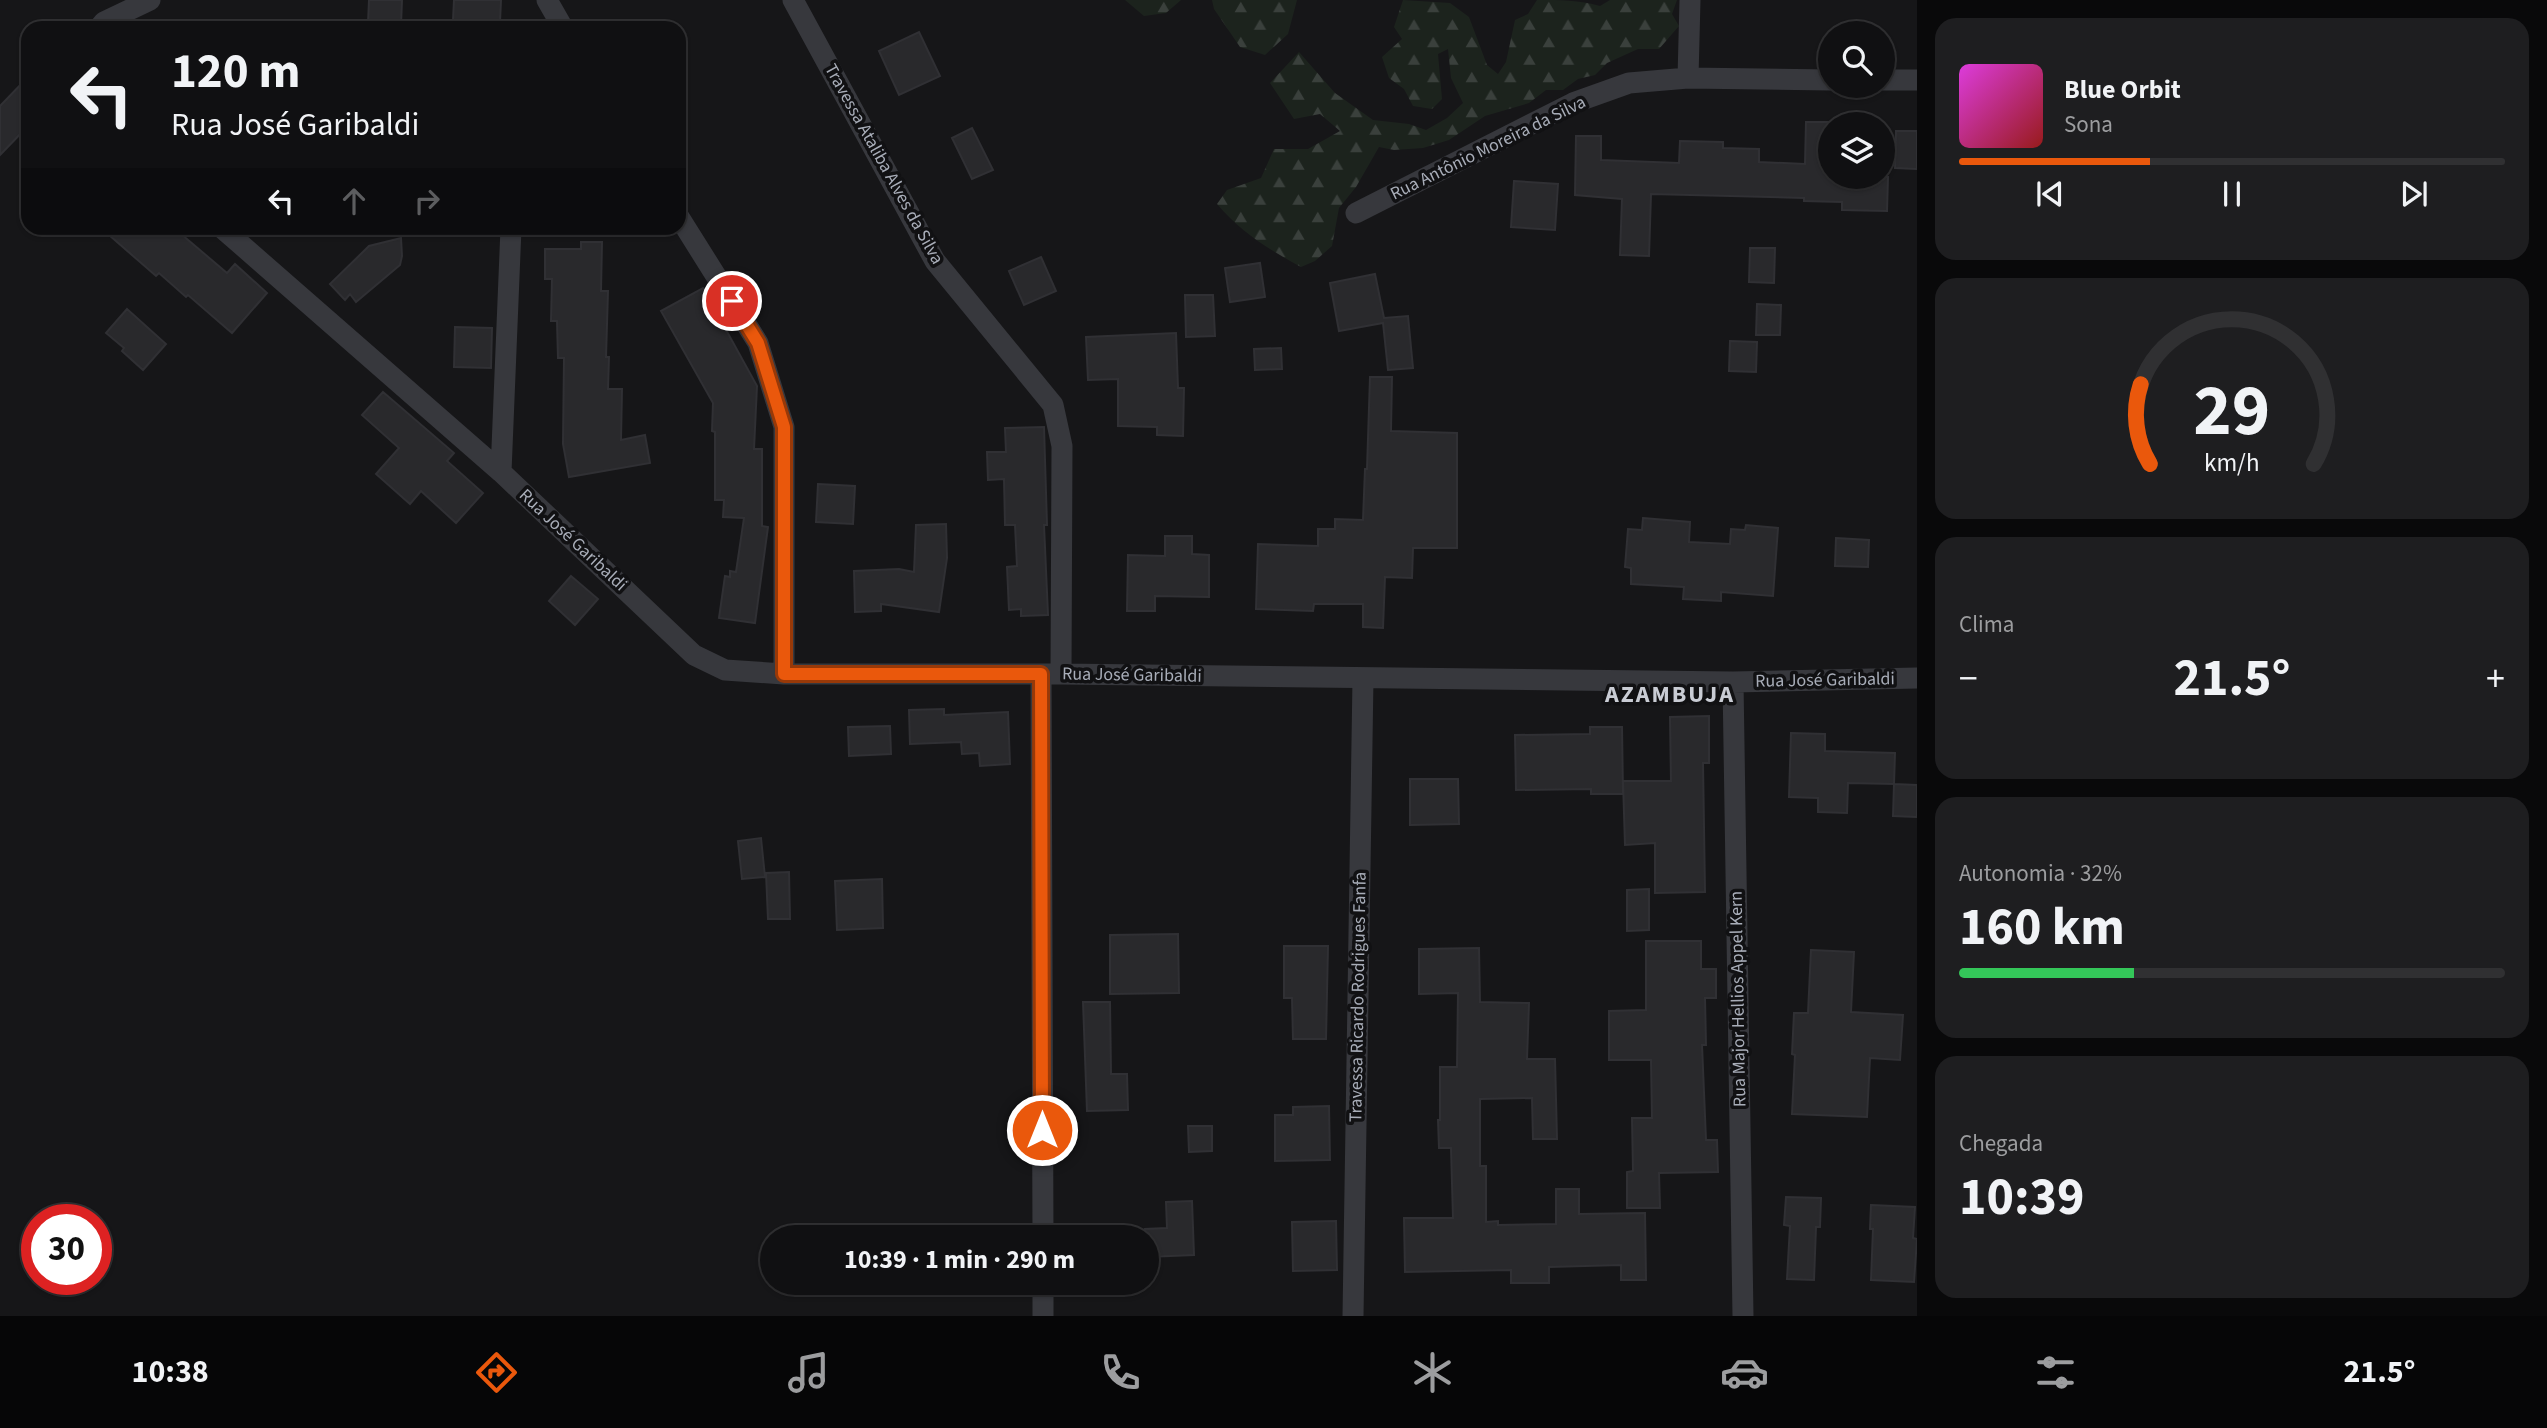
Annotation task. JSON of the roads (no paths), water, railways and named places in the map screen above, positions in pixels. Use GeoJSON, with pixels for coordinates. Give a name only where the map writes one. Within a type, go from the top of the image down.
{"type":"FeatureCollection","features":[{"type":"Feature","properties":{"kind":"street"},"geometry":{"type":"LineString","coordinates":[[106,21],[150,0]]}},
{"type":"Feature","properties":{"kind":"street"},"geometry":{"type":"LineString","coordinates":[[547,0],[559,21]]}},
{"type":"Feature","properties":{"kind":"street","name":"Travessa Ataliba Alves da Silva"},"geometry":{"type":"LineString","coordinates":[[793,0],[935,261],[1053,405],[1062,446],[1051,674],[1043,1225]]}},
{"type":"Feature","properties":{"kind":"street"},"geometry":{"type":"LineString","coordinates":[[1689,78],[1690,0]]}},
{"type":"Feature","properties":{"kind":"street","name":"Rua Antônio Moreira da Silva"},"geometry":{"type":"LineString","coordinates":[[1356,214],[1573,103],[1629,83],[1689,78],[1818,80]]}},
{"type":"Feature","properties":{"kind":"street"},"geometry":{"type":"LineString","coordinates":[[1895,80],[1917,80]]}},
{"type":"Feature","properties":{"kind":"street"},"geometry":{"type":"LineString","coordinates":[[686,228],[758,343],[784,427],[784,674]]}},
{"type":"Feature","properties":{"kind":"street","name":"Rua José Garibaldi"},"geometry":{"type":"LineString","coordinates":[[230,235],[501,472],[694,655],[725,670],[784,674],[1051,674],[1733,682],[1917,678]]}},
{"type":"Feature","properties":{"kind":"street"},"geometry":{"type":"LineString","coordinates":[[501,472],[511,235]]}},
{"type":"Feature","properties":{"kind":"street","name":"Travessa Ricardo Rodrigues Fanfa"},"geometry":{"type":"LineString","coordinates":[[1353,1316],[1363,678]]}},
{"type":"Feature","properties":{"kind":"street","name":"Rua Major Hellios Appel Kern"},"geometry":{"type":"LineString","coordinates":[[1733,682],[1743,1316]]}},
{"type":"Feature","properties":{"kind":"street"},"geometry":{"type":"LineString","coordinates":[[1043,1295],[1043,1316]]}},
{"type":"Feature","properties":{"kind":"district","name":"AZAMBUJA"},"geometry":{"type":"Point","coordinates":[1670,694]}}]}
